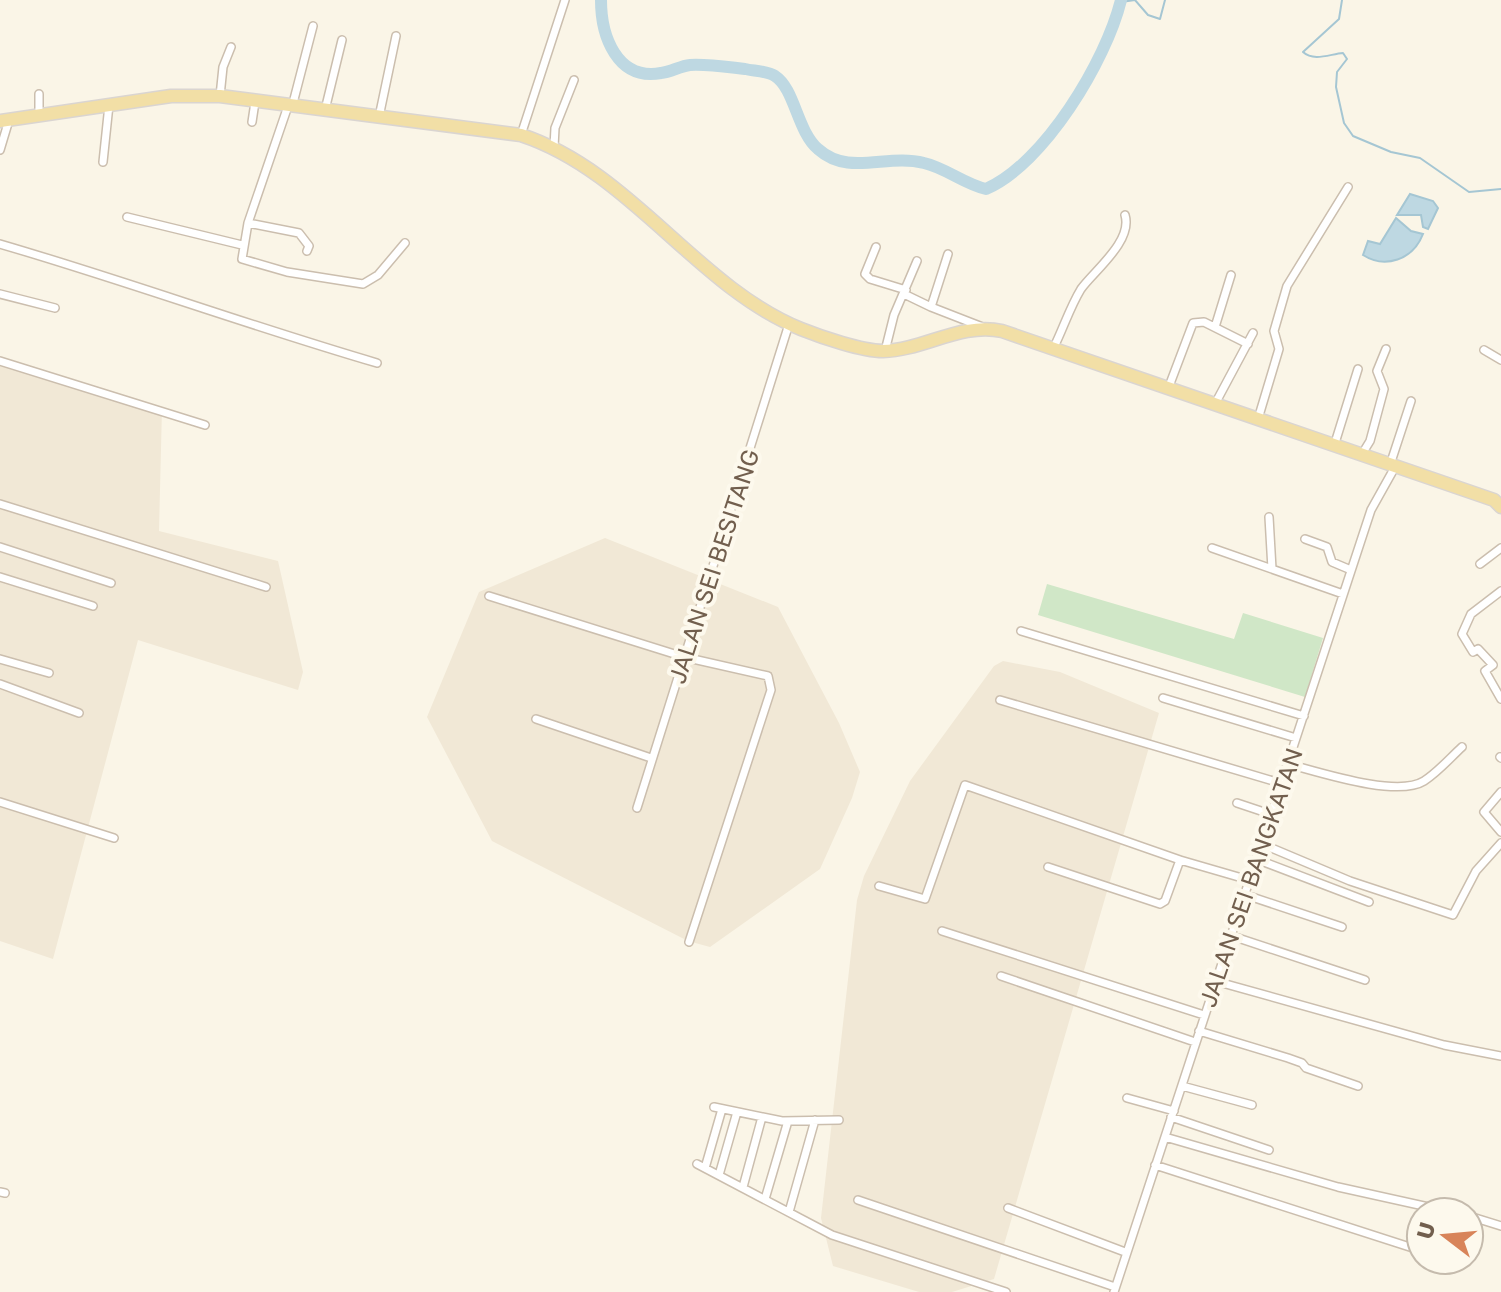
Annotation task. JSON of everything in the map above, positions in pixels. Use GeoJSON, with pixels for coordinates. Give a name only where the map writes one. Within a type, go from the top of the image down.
{"type":"FeatureCollection","features":[{"type":"Feature","properties":{"kind":"main road"},"geometry":{"type":"LineString","coordinates":[[4,120],[171,96],[220,96],[521,135],[554,147],[642,209],[756,305],[789,324],[885,351],[986,328],[1054,347],[1168,389],[1335,443],[1494,500],[1501,507]]}},
{"type":"Feature","properties":{"kind":"street"},"geometry":{"type":"LineString","coordinates":[[521,135],[565,0]]}},
{"type":"Feature","properties":{"kind":"street"},"geometry":{"type":"LineString","coordinates":[[313,26],[290,107],[248,223],[241,256],[246,261],[363,284],[378,275],[405,243]]}},
{"type":"Feature","properties":{"kind":"street"},"geometry":{"type":"LineString","coordinates":[[379,117],[396,36]]}},
{"type":"Feature","properties":{"kind":"street"},"geometry":{"type":"LineString","coordinates":[[325,110],[342,40]]}},
{"type":"Feature","properties":{"kind":"street"},"geometry":{"type":"LineString","coordinates":[[220,96],[223,67],[231,47]]}},
{"type":"Feature","properties":{"kind":"street"},"geometry":{"type":"LineString","coordinates":[[554,147],[555,128],[574,80]]}},
{"type":"Feature","properties":{"kind":"street"},"geometry":{"type":"LineString","coordinates":[[39,94],[39,116]]}},
{"type":"Feature","properties":{"kind":"street"},"geometry":{"type":"LineString","coordinates":[[252,122],[255,102]]}},
{"type":"Feature","properties":{"kind":"street"},"geometry":{"type":"LineString","coordinates":[[103,162],[109,105]]}},
{"type":"Feature","properties":{"kind":"street"},"geometry":{"type":"LineString","coordinates":[[0,150],[4,120]]}},
{"type":"Feature","properties":{"kind":"street"},"geometry":{"type":"LineString","coordinates":[[1258,419],[1279,349],[1274,334],[1287,286],[1348,187]]}},
{"type":"Feature","properties":{"kind":"street"},"geometry":{"type":"LineString","coordinates":[[1054,347],[1082,289],[1107,263],[1126,226],[1125,215]]}},
{"type":"Feature","properties":{"kind":"street"},"geometry":{"type":"LineString","coordinates":[[127,217],[242,245]]}},
{"type":"Feature","properties":{"kind":"street"},"geometry":{"type":"LineString","coordinates":[[248,223],[299,233],[309,246],[307,251]]}},
{"type":"Feature","properties":{"kind":"street"},"geometry":{"type":"LineString","coordinates":[[0,244],[166,293],[244,323],[377,363]]}},
{"type":"Feature","properties":{"kind":"street"},"geometry":{"type":"LineString","coordinates":[[876,247],[865,274],[870,279],[986,328]]}},
{"type":"Feature","properties":{"kind":"street"},"geometry":{"type":"LineString","coordinates":[[931,307],[948,254]]}},
{"type":"Feature","properties":{"kind":"street"},"geometry":{"type":"LineString","coordinates":[[885,351],[894,315],[917,261]]}},
{"type":"Feature","properties":{"kind":"street"},"geometry":{"type":"LineString","coordinates":[[1215,327],[1231,275]]}},
{"type":"Feature","properties":{"kind":"street"},"geometry":{"type":"LineString","coordinates":[[0,294],[55,308]]}},
{"type":"Feature","properties":{"kind":"street"},"geometry":{"type":"LineString","coordinates":[[1168,389],[1192,325],[1197,321],[1248,344]]}},
{"type":"Feature","properties":{"kind":"street","name":"JALAN SEI BESITANG"},"geometry":{"type":"LineString","coordinates":[[637,808],[789,324]]}},
{"type":"Feature","properties":{"kind":"street"},"geometry":{"type":"LineString","coordinates":[[1215,404],[1253,333]]}},
{"type":"Feature","properties":{"kind":"street"},"geometry":{"type":"LineString","coordinates":[[1362,454],[1370,441],[1384,389],[1377,371],[1386,349]]}},
{"type":"Feature","properties":{"kind":"street"},"geometry":{"type":"LineString","coordinates":[[1484,350],[1501,360]]}},
{"type":"Feature","properties":{"kind":"street"},"geometry":{"type":"LineString","coordinates":[[0,361],[205,425]]}},
{"type":"Feature","properties":{"kind":"street"},"geometry":{"type":"LineString","coordinates":[[1335,443],[1358,369]]}},
{"type":"Feature","properties":{"kind":"street","name":"JALAN SEI BANGKATAN"},"geometry":{"type":"LineString","coordinates":[[1115,1290],[1229,935],[1262,844],[1371,510],[1393,466],[1411,401]]}},
{"type":"Feature","properties":{"kind":"street"},"geometry":{"type":"LineString","coordinates":[[0,504],[266,587]]}},
{"type":"Feature","properties":{"kind":"street"},"geometry":{"type":"LineString","coordinates":[[1269,517],[1272,569]]}},
{"type":"Feature","properties":{"kind":"street"},"geometry":{"type":"LineString","coordinates":[[1305,539],[1327,547],[1332,562],[1351,570]]}},
{"type":"Feature","properties":{"kind":"street"},"geometry":{"type":"LineString","coordinates":[[0,547],[111,583]]}},
{"type":"Feature","properties":{"kind":"street"},"geometry":{"type":"LineString","coordinates":[[1212,548],[1343,594]]}},
{"type":"Feature","properties":{"kind":"street"},"geometry":{"type":"LineString","coordinates":[[1480,564],[1501,548]]}},
{"type":"Feature","properties":{"kind":"street"},"geometry":{"type":"LineString","coordinates":[[0,577],[93,606]]}},
{"type":"Feature","properties":{"kind":"street"},"geometry":{"type":"LineString","coordinates":[[1501,591],[1471,614],[1462,634],[1467,647],[1473,652],[1478,649],[1484,653],[1493,665],[1485,671],[1501,699]]}},
{"type":"Feature","properties":{"kind":"street"},"geometry":{"type":"LineString","coordinates":[[489,596],[684,657],[766,675],[771,684],[689,942]]}},
{"type":"Feature","properties":{"kind":"street"},"geometry":{"type":"LineString","coordinates":[[1021,631],[1304,716]]}},
{"type":"Feature","properties":{"kind":"street"},"geometry":{"type":"LineString","coordinates":[[0,659],[49,673]]}},
{"type":"Feature","properties":{"kind":"street"},"geometry":{"type":"LineString","coordinates":[[0,684],[79,713]]}},
{"type":"Feature","properties":{"kind":"street"},"geometry":{"type":"LineString","coordinates":[[1163,698],[1296,738]]}},
{"type":"Feature","properties":{"kind":"street"},"geometry":{"type":"LineString","coordinates":[[1000,700],[1280,783]]}},
{"type":"Feature","properties":{"kind":"street"},"geometry":{"type":"LineString","coordinates":[[536,719],[651,758]]}},
{"type":"Feature","properties":{"kind":"street"},"geometry":{"type":"LineString","coordinates":[[1288,764],[1336,777],[1410,787],[1424,781],[1462,747]]}},
{"type":"Feature","properties":{"kind":"street"},"geometry":{"type":"LineString","coordinates":[[879,886],[925,899],[965,785],[1180,860],[1249,880]]}},
{"type":"Feature","properties":{"kind":"street"},"geometry":{"type":"LineString","coordinates":[[1501,792],[1484,812],[1501,832]]}},
{"type":"Feature","properties":{"kind":"street"},"geometry":{"type":"LineString","coordinates":[[0,802],[114,838]]}},
{"type":"Feature","properties":{"kind":"street"},"geometry":{"type":"LineString","coordinates":[[1237,803],[1270,814]]}},
{"type":"Feature","properties":{"kind":"street"},"geometry":{"type":"LineString","coordinates":[[1262,844],[1350,881],[1453,915],[1476,871],[1501,843]]}},
{"type":"Feature","properties":{"kind":"street"},"geometry":{"type":"LineString","coordinates":[[1256,859],[1369,902]]}},
{"type":"Feature","properties":{"kind":"street"},"geometry":{"type":"LineString","coordinates":[[1048,867],[1160,904],[1165,901],[1180,860]]}},
{"type":"Feature","properties":{"kind":"street"},"geometry":{"type":"LineString","coordinates":[[1243,894],[1342,927]]}},
{"type":"Feature","properties":{"kind":"street"},"geometry":{"type":"LineString","coordinates":[[942,931],[1204,1015]]}},
{"type":"Feature","properties":{"kind":"street"},"geometry":{"type":"LineString","coordinates":[[1229,935],[1365,980]]}},
{"type":"Feature","properties":{"kind":"street"},"geometry":{"type":"LineString","coordinates":[[1001,976],[1195,1042]]}},
{"type":"Feature","properties":{"kind":"street"},"geometry":{"type":"LineString","coordinates":[[1215,981],[1444,1045],[1501,1056]]}},
{"type":"Feature","properties":{"kind":"street"},"geometry":{"type":"LineString","coordinates":[[1199,1031],[1302,1063],[1306,1068],[1358,1086]]}},
{"type":"Feature","properties":{"kind":"street"},"geometry":{"type":"LineString","coordinates":[[1182,1086],[1252,1105]]}},
{"type":"Feature","properties":{"kind":"street"},"geometry":{"type":"LineString","coordinates":[[1127,1098],[1269,1150]]}},
{"type":"Feature","properties":{"kind":"street"},"geometry":{"type":"LineString","coordinates":[[839,1120],[788,1121],[718,1108],[701,1166],[832,1235],[1006,1292]]}},
{"type":"Feature","properties":{"kind":"street"},"geometry":{"type":"LineString","coordinates":[[719,1175],[737,1112]]}},
{"type":"Feature","properties":{"kind":"street"},"geometry":{"type":"LineString","coordinates":[[743,1187],[762,1117]]}},
{"type":"Feature","properties":{"kind":"street"},"geometry":{"type":"LineString","coordinates":[[789,1212],[815,1120]]}},
{"type":"Feature","properties":{"kind":"street"},"geometry":{"type":"LineString","coordinates":[[765,1199],[788,1121]]}},
{"type":"Feature","properties":{"kind":"street"},"geometry":{"type":"LineString","coordinates":[[1165,1137],[1338,1187],[1405,1202]]}},
{"type":"Feature","properties":{"kind":"street"},"geometry":{"type":"LineString","coordinates":[[1155,1165],[1405,1245]]}},
{"type":"Feature","properties":{"kind":"street"},"geometry":{"type":"LineString","coordinates":[[858,1200],[1115,1290]]}},
{"type":"Feature","properties":{"kind":"street"},"geometry":{"type":"LineString","coordinates":[[1008,1208],[1125,1252]]}},
{"type":"Feature","properties":{"kind":"shaded area"},"geometry":{"type":"Polygon","coordinates":[[[0,358],[162,408],[159,531],[278,561],[303,672],[298,690],[138,640],[53,959],[0,941],[0,358]]]}},
{"type":"Feature","properties":{"kind":"shaded area"},"geometry":{"type":"Polygon","coordinates":[[[605,538],[778,607],[839,723],[860,772],[852,798],[820,869],[710,947],[688,941],[492,841],[427,717],[479,592],[605,538]]]}},
{"type":"Feature","properties":{"kind":"shaded area"},"geometry":{"type":"Polygon","coordinates":[[[1003,661],[1060,672],[1159,713],[994,1279],[952,1292],[919,1292],[833,1266],[821,1218],[857,900],[864,876],[910,781],[994,666],[1003,661]]]}},
{"type":"Feature","properties":{"kind":"green space"},"geometry":{"type":"Polygon","coordinates":[[[1047,584],[1234,639],[1243,613],[1323,638],[1305,697],[1038,615],[1047,584]]]}},
{"type":"Feature","properties":{"kind":"water"},"geometry":{"type":"Polygon","coordinates":[[[1410,194],[1433,201],[1438,208],[1428,229],[1423,227],[1421,215],[1397,215],[1410,194]]]}},
{"type":"Feature","properties":{"kind":"water"},"geometry":{"type":"Polygon","coordinates":[[[1396,218],[1411,231],[1423,234],[1412,250],[1398,260],[1389,261],[1363,255],[1368,241],[1380,244],[1396,218]]]}},
{"type":"Feature","properties":{"kind":"waterway"},"geometry":{"type":"LineString","coordinates":[[601,0],[608,41],[614,53],[633,70],[646,74],[661,73],[704,65],[769,73],[787,90],[811,141],[830,157],[855,163],[924,163],[986,189],[1029,158],[1070,108],[1102,52],[1121,0]]}},
{"type":"Feature","properties":{"kind":"waterway"},"geometry":{"type":"LineString","coordinates":[[1121,2],[1135,0],[1148,15],[1160,19],[1165,0]]}},
{"type":"Feature","properties":{"kind":"waterway"},"geometry":{"type":"LineString","coordinates":[[1342,0],[1339,19],[1303,52],[1317,57],[1343,53],[1347,59],[1337,72],[1336,87],[1344,123],[1353,136],[1391,152],[1420,158],[1469,192],[1501,189]]}}]}
